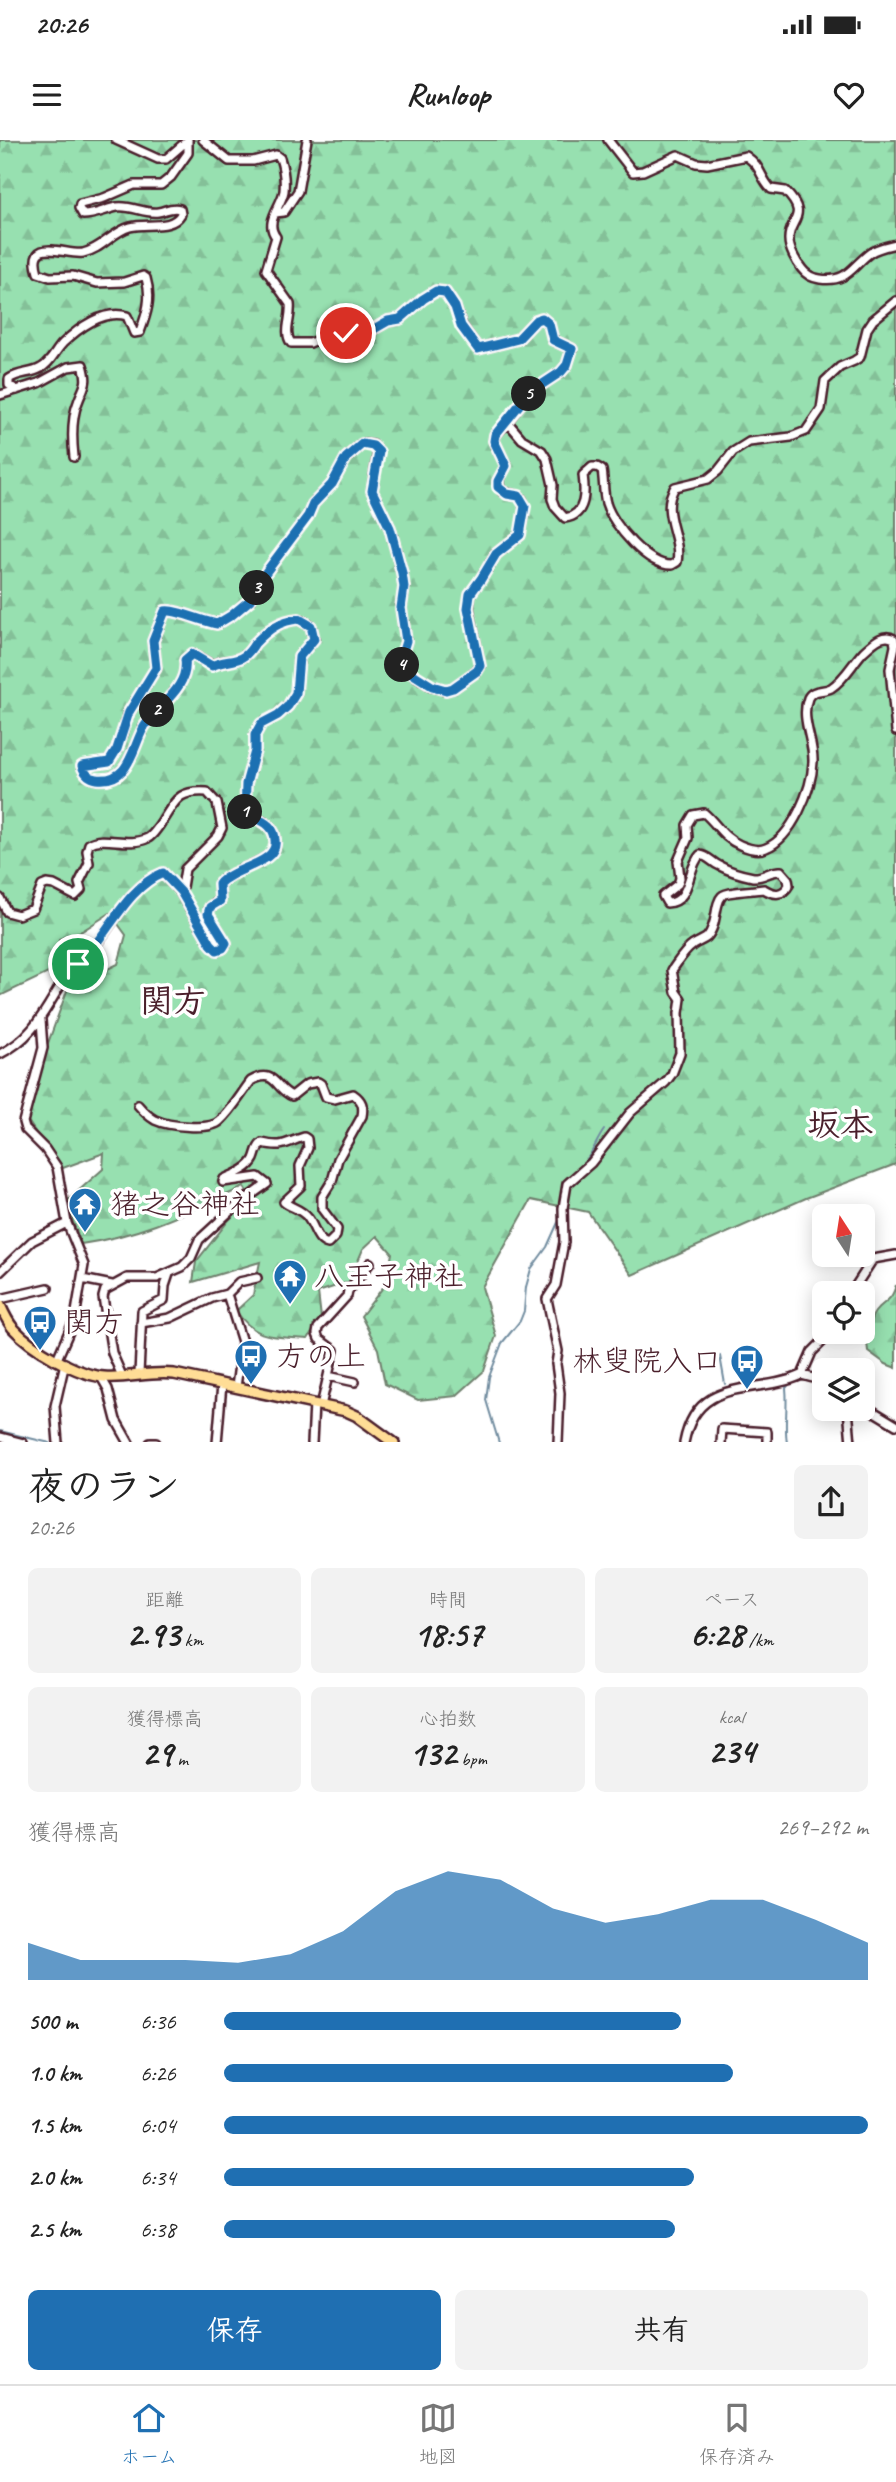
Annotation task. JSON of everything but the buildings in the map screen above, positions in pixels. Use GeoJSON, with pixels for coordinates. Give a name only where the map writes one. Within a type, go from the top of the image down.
{"type":"FeatureCollection","features":[{"type":"Feature","properties":{"kind":"main road"},"geometry":{"type":"LineString","coordinates":[[0,1305],[3,1324],[61,1361],[87,1374],[101,1377],[174,1374],[318,1405],[357,1416],[393,1442]]}},
{"type":"Feature","properties":{"kind":"street"},"geometry":{"type":"LineString","coordinates":[[116,140],[158,159],[166,159],[188,140]]}},
{"type":"Feature","properties":{"kind":"street"},"geometry":{"type":"LineString","coordinates":[[17,390],[9,385],[9,379],[40,369],[63,343],[101,315],[117,313],[127,316],[134,333],[140,332],[148,312],[146,278],[143,276],[124,282],[97,283],[74,276],[50,277],[38,273],[38,255],[43,250],[51,249],[80,254],[99,247],[132,226],[159,226],[178,219],[180,209],[174,207],[148,212],[131,207],[117,207],[83,215],[79,208],[80,204],[104,198],[134,185],[161,185],[171,177],[188,153],[188,140]]}},
{"type":"Feature","properties":{"kind":"street"},"geometry":{"type":"LineString","coordinates":[[0,1054],[21,1041],[41,1019],[65,978],[87,956],[130,899],[155,876],[163,873],[181,892],[217,950],[223,948],[226,943],[208,914],[210,907],[220,901],[219,884],[225,877],[263,861],[274,852],[276,843],[272,828],[245,813],[246,784],[255,751],[255,735],[261,724],[278,715],[296,693],[299,657],[314,639],[311,626],[306,621],[291,619],[273,627],[244,657],[236,660],[221,661],[212,666],[192,654],[185,660],[186,667],[179,685],[143,728],[127,767],[110,778],[100,780],[85,774],[82,766],[109,762],[117,749],[129,712],[156,668],[153,641],[165,611],[171,610],[217,624],[232,615],[250,600],[266,572],[308,516],[313,504],[332,484],[346,458],[367,443],[379,452],[372,491],[390,528],[402,573],[404,587],[401,608],[406,641],[401,657],[402,667],[440,690],[453,688],[480,666],[468,608],[470,594],[496,554],[520,535],[525,506],[519,496],[502,491],[498,487],[498,481],[506,466],[494,441],[495,435],[529,393],[561,372],[567,365],[572,349],[553,340],[549,324],[542,318],[536,320],[518,339],[478,349],[461,326],[450,298],[445,292],[436,291],[400,319],[388,321],[374,329],[332,333],[310,343],[291,343],[287,328],[290,304],[266,270],[276,237],[271,224],[284,189],[280,158],[276,155],[253,161],[229,161],[202,140]]}},
{"type":"Feature","properties":{"kind":"street"},"geometry":{"type":"LineString","coordinates":[[275,213],[284,212],[298,191],[307,140]]}},
{"type":"Feature","properties":{"kind":"street"},"geometry":{"type":"LineString","coordinates":[[608,140],[633,172],[643,171],[678,155],[696,163],[707,164],[746,156],[758,164],[765,183],[771,189],[785,191],[796,204],[798,217],[789,239],[793,254],[803,272],[813,278],[830,281],[838,279],[854,270],[870,253],[896,244]]}},
{"type":"Feature","properties":{"kind":"street"},"geometry":{"type":"LineString","coordinates":[[504,426],[511,426],[522,439],[542,451],[547,458],[552,478],[552,499],[565,518],[571,517],[582,508],[583,475],[592,467],[597,467],[602,470],[609,511],[625,534],[646,554],[672,565],[677,562],[678,555],[670,522],[669,504],[675,487],[708,479],[733,452],[749,442],[791,437],[806,430],[821,409],[825,381],[840,367],[860,356],[867,329],[873,320],[896,301]]}},
{"type":"Feature","properties":{"kind":"street"},"geometry":{"type":"LineString","coordinates":[[0,395],[39,383],[68,367],[83,365],[86,386],[78,402],[72,428],[74,457]]}},
{"type":"Feature","properties":{"kind":"street"},"geometry":{"type":"LineString","coordinates":[[558,1442],[558,1350],[547,1303],[556,1284],[564,1242],[563,1208],[567,1184],[591,1163],[630,1113],[667,1082],[672,1074],[680,1053],[681,999],[676,992],[672,970],[691,946],[707,937],[716,920],[719,898],[723,894],[764,889],[773,895],[780,894],[789,885],[788,879],[780,871],[774,870],[763,877],[752,877],[716,865],[706,856],[700,855],[695,860],[686,890],[678,901],[667,903],[663,896],[678,884],[680,878],[678,861],[688,838],[687,825],[693,815],[704,813],[731,841],[757,850],[766,848],[780,836],[802,810],[813,763],[805,718],[808,697],[813,692],[827,690],[839,682],[863,653],[889,635],[894,639],[895,646],[890,669],[896,731]]}},
{"type":"Feature","properties":{"kind":"street"},"geometry":{"type":"LineString","coordinates":[[0,898],[6,912],[18,915],[33,909],[42,886],[47,884],[75,897],[81,890],[79,883],[89,863],[89,844],[102,840],[126,844],[151,837],[180,796],[188,791],[208,792],[217,803],[222,828],[218,836],[186,869],[181,892]]}},
{"type":"Feature","properties":{"kind":"street"},"geometry":{"type":"LineString","coordinates":[[41,1019],[43,1048],[23,1122],[25,1129],[45,1149],[57,1167],[67,1223],[83,1265],[75,1318],[61,1361],[55,1406],[58,1442]]}},
{"type":"Feature","properties":{"kind":"street"},"geometry":{"type":"LineString","coordinates":[[122,1376],[112,1353],[103,1297],[105,1290],[127,1279],[157,1279],[191,1258],[199,1240],[237,1205],[267,1184],[258,1177],[223,1182],[253,1161],[262,1143],[275,1147],[284,1146],[299,1138],[307,1139],[308,1148],[300,1166],[301,1186],[284,1202],[303,1212],[320,1240],[328,1244],[333,1240],[337,1229],[322,1209],[322,1197],[332,1181],[338,1159],[362,1116],[363,1105],[353,1094],[335,1099],[326,1097],[321,1084],[315,1081],[297,1093],[288,1095],[275,1080],[262,1077],[251,1081],[219,1122],[211,1126],[191,1127],[161,1122],[146,1114],[138,1105]]}},
{"type":"Feature","properties":{"kind":"street"},"geometry":{"type":"LineString","coordinates":[[0,1272],[32,1241],[67,1223]]}},
{"type":"Feature","properties":{"kind":"street"},"geometry":{"type":"LineString","coordinates":[[858,1281],[875,1257],[896,1255]]}},
{"type":"Feature","properties":{"kind":"street"},"geometry":{"type":"LineString","coordinates":[[312,1442],[318,1405],[334,1350],[319,1339],[318,1328],[347,1296],[370,1263]]}},
{"type":"Feature","properties":{"kind":"street"},"geometry":{"type":"LineString","coordinates":[[139,1374],[142,1311],[164,1300],[170,1273]]}},
{"type":"Feature","properties":{"kind":"street"},"geometry":{"type":"LineString","coordinates":[[141,1323],[170,1318],[212,1298],[227,1294],[239,1282],[257,1278]]}},
{"type":"Feature","properties":{"kind":"street"},"geometry":{"type":"LineString","coordinates":[[82,1279],[112,1285]]}},
{"type":"Feature","properties":{"kind":"street"},"geometry":{"type":"LineString","coordinates":[[0,1299],[48,1288]]}},
{"type":"Feature","properties":{"kind":"street"},"geometry":{"type":"LineString","coordinates":[[227,1294],[242,1342],[236,1387]]}},
{"type":"Feature","properties":{"kind":"street"},"geometry":{"type":"LineString","coordinates":[[802,1375],[812,1352],[820,1344]]}},
{"type":"Feature","properties":{"kind":"street"},"geometry":{"type":"LineString","coordinates":[[684,1442],[692,1418],[709,1400],[725,1393],[802,1375],[812,1378]]}},
{"type":"Feature","properties":{"kind":"street"},"geometry":{"type":"LineString","coordinates":[[328,1376],[355,1382]]}},
{"type":"Feature","properties":{"kind":"street"},"geometry":{"type":"LineString","coordinates":[[101,1377],[108,1389],[116,1420],[128,1442]]}},
{"type":"Feature","properties":{"kind":"street"},"geometry":{"type":"LineString","coordinates":[[217,1442],[222,1384]]}},
{"type":"Feature","properties":{"kind":"street"},"geometry":{"type":"LineString","coordinates":[[875,1412],[896,1425]]}},
{"type":"Feature","properties":{"kind":"street"},"geometry":{"type":"LineString","coordinates":[[850,1421],[851,1442]]}},
{"type":"Feature","properties":{"kind":"street"},"geometry":{"type":"LineString","coordinates":[[721,1442],[722,1429],[767,1432],[767,1442]]}},
{"type":"Feature","properties":{"kind":"street"},"geometry":{"type":"LineString","coordinates":[[0,1437],[19,1442]]}},
{"type":"Feature","properties":{"kind":"green space"},"geometry":{"type":"Polygon","coordinates":[[[0,140],[896,140],[896,1164],[806,1198],[632,1275],[588,1212],[531,1200],[482,1287],[496,1336],[484,1371],[456,1396],[418,1400],[385,1384],[378,1349],[361,1316],[387,1282],[392,1253],[377,1236],[363,1249],[349,1282],[318,1292],[321,1318],[308,1339],[276,1337],[259,1332],[251,1328],[236,1311],[253,1295],[260,1262],[193,1282],[196,1262],[229,1220],[251,1198],[244,1187],[145,1229],[81,1244],[66,1202],[103,1169],[104,1153],[60,1169],[28,1121],[47,1046],[68,988],[118,964],[126,935],[110,913],[82,931],[59,939],[61,967],[0,996],[0,140]]]}},
{"type":"Feature","properties":{"kind":"green space"},"geometry":{"type":"Polygon","coordinates":[[[896,1285],[896,1368],[868,1351],[867,1344],[875,1344],[875,1313],[896,1285]]]}},
{"type":"Feature","properties":{"kind":"waterway"},"geometry":{"type":"LineString","coordinates":[[0,1059],[25,1044],[36,1031]]}},
{"type":"Feature","properties":{"kind":"waterway"},"geometry":{"type":"LineString","coordinates":[[561,1198],[564,1184],[589,1156],[604,1130]]}},
{"type":"Feature","properties":{"kind":"waterway"},"geometry":{"type":"LineString","coordinates":[[499,1442],[486,1400],[489,1377],[502,1343],[520,1321],[524,1311],[531,1269],[547,1247],[560,1218]]}},
{"type":"Feature","properties":{"kind":"waterway"},"geometry":{"type":"LineString","coordinates":[[720,1356],[725,1384]]}},
{"type":"Feature","properties":{"kind":"waterway"},"geometry":{"type":"LineString","coordinates":[[787,1442],[786,1388],[791,1382]]}},
{"type":"Feature","properties":{"kind":"waterway"},"geometry":{"type":"LineString","coordinates":[[693,1411],[699,1402],[713,1394]]}},
{"type":"Feature","properties":{"kind":"waterway"},"geometry":{"type":"LineString","coordinates":[[683,1433],[688,1417]]}},
{"type":"Feature","properties":{"kind":"waterway"},"geometry":{"type":"LineString","coordinates":[[0,1431],[46,1442]]}},
{"type":"Feature","properties":{"kind":"place","name":"猪之谷神社"},"geometry":{"type":"Point","coordinates":[85,1234]}},
{"type":"Feature","properties":{"kind":"place","name":"八王子神社"},"geometry":{"type":"Point","coordinates":[290,1306]}},
{"type":"Feature","properties":{"kind":"place","name":"関方"},"geometry":{"type":"Point","coordinates":[40,1352]}},
{"type":"Feature","properties":{"kind":"place","name":"方の上"},"geometry":{"type":"Point","coordinates":[251,1386]}},
{"type":"Feature","properties":{"kind":"place","name":"林叟院入口"},"geometry":{"type":"Point","coordinates":[747,1391]}},
{"type":"Feature","properties":{"kind":"district","name":"関方"},"geometry":{"type":"Point","coordinates":[173,1001]}},
{"type":"Feature","properties":{"kind":"district","name":"坂本"},"geometry":{"type":"Point","coordinates":[840,1125]}},
{"type":"Feature","properties":{"kind":"route"},"geometry":{"type":"LineString","coordinates":[[78,964],[130,899],[155,876],[163,873],[181,892],[211,944],[217,950],[223,948],[226,943],[208,914],[210,907],[220,901],[219,884],[238,870],[263,861],[274,852],[276,843],[272,828],[245,813],[246,784],[255,751],[255,735],[261,724],[278,715],[296,693],[299,657],[314,639],[311,626],[299,619],[281,623],[266,632],[244,657],[236,660],[221,661],[212,666],[192,654],[187,657],[183,679],[143,728],[127,767],[119,774],[100,780],[90,778],[82,766],[109,762],[117,749],[129,712],[156,668],[153,641],[165,611],[180,612],[217,624],[250,600],[266,572],[308,516],[313,504],[332,484],[346,458],[362,444],[367,443],[379,452],[372,491],[390,528],[402,573],[404,587],[401,617],[406,641],[401,657],[402,667],[432,686],[446,690],[453,688],[480,666],[468,608],[470,594],[496,554],[520,535],[525,506],[519,496],[507,494],[498,487],[500,475],[506,466],[496,448],[495,435],[529,393],[561,372],[567,365],[572,349],[553,340],[549,324],[542,318],[536,320],[518,339],[478,349],[461,326],[450,298],[445,292],[436,291],[400,319],[388,321],[374,329],[346,333]]}}]}
